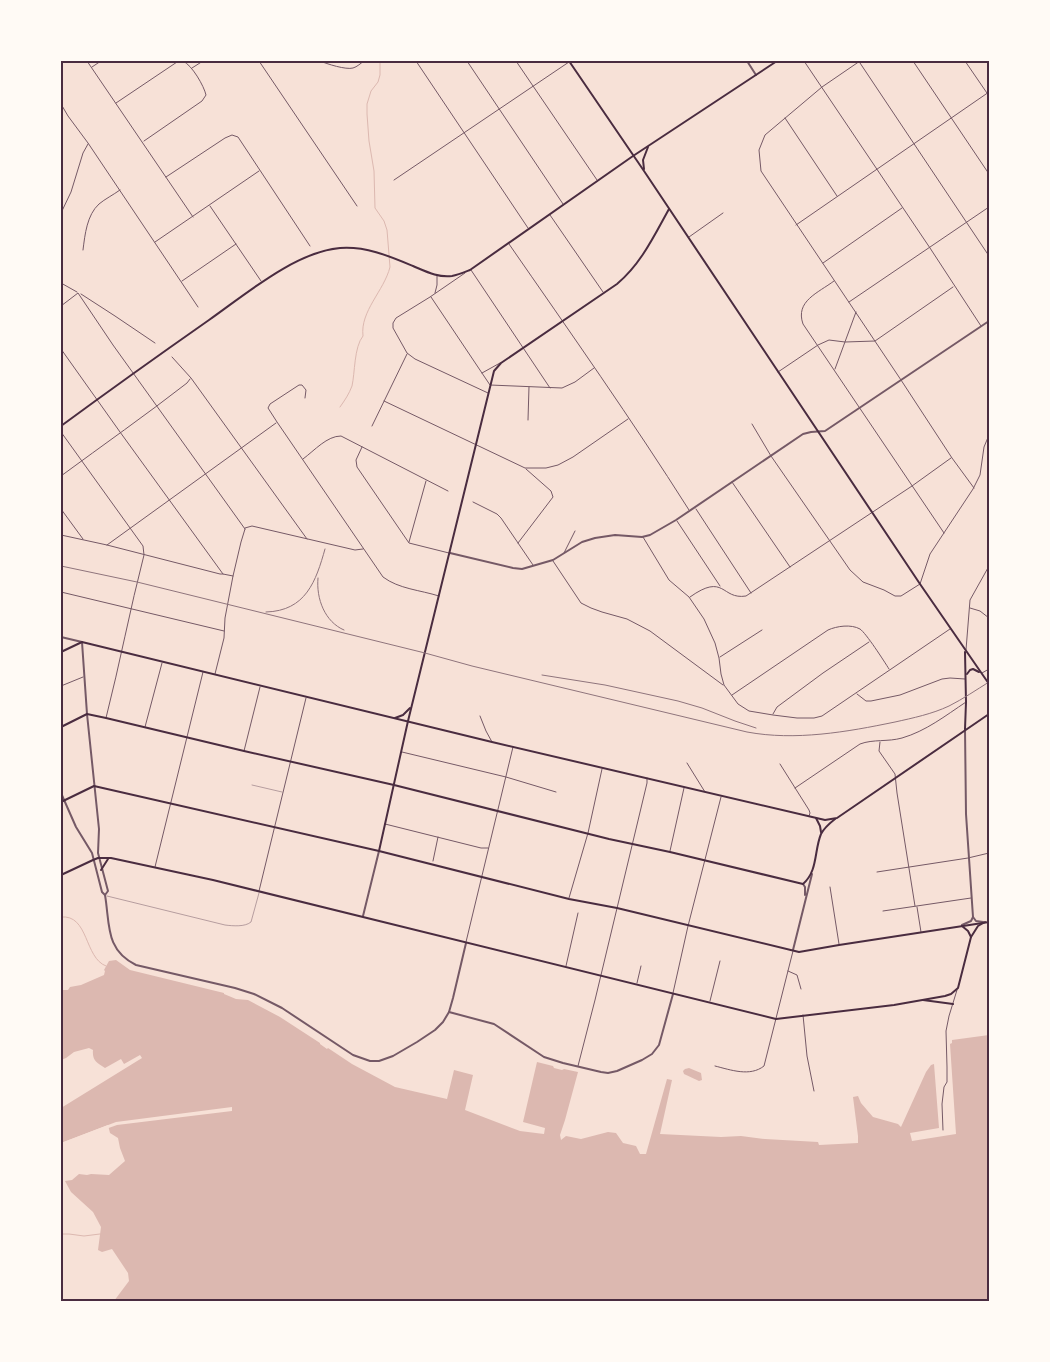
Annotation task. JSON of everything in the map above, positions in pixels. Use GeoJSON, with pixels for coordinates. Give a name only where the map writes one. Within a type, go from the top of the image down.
{"type":"FeatureCollection","features":[{"type":"Feature","properties":{"kind":"main road"},"geometry":{"type":"LineString","coordinates":[[569,61],[950,629],[989,684]]}},
{"type":"Feature","properties":{"kind":"main road"},"geometry":{"type":"LineString","coordinates":[[61,426],[262,283],[303,258],[323,251],[357,248],[375,251],[437,275],[454,276],[470,270],[633,156],[776,61]]}},
{"type":"Feature","properties":{"kind":"main road"},"geometry":{"type":"LineString","coordinates":[[644,171],[643,160],[649,146]]}},
{"type":"Feature","properties":{"kind":"main road"},"geometry":{"type":"LineString","coordinates":[[379,851],[411,706],[494,372],[500,363],[617,284],[634,268],[669,209]]}},
{"type":"Feature","properties":{"kind":"main road"},"geometry":{"type":"LineString","coordinates":[[61,652],[82,642],[721,797],[825,820],[837,818]]}},
{"type":"Feature","properties":{"kind":"main road"},"geometry":{"type":"LineString","coordinates":[[965,729],[966,651]]}},
{"type":"Feature","properties":{"kind":"main road"},"geometry":{"type":"LineString","coordinates":[[966,677],[970,670],[973,669],[982,674]]}},
{"type":"Feature","properties":{"kind":"main road"},"geometry":{"type":"LineString","coordinates":[[394,718],[403,715],[411,706]]}},
{"type":"Feature","properties":{"kind":"main road"},"geometry":{"type":"LineString","coordinates":[[61,727],[87,714],[106,718],[244,752],[394,785],[803,884],[812,874],[821,835],[820,826],[816,818]]}},
{"type":"Feature","properties":{"kind":"main road"},"geometry":{"type":"LineString","coordinates":[[821,835],[827,826],[837,818],[989,714]]}},
{"type":"Feature","properties":{"kind":"main road"},"geometry":{"type":"LineString","coordinates":[[63,801],[94,786],[171,802],[483,876],[569,899],[617,908],[799,952],[989,922]]}},
{"type":"Feature","properties":{"kind":"main road"},"geometry":{"type":"LineString","coordinates":[[101,870],[106,861],[111,858]]}},
{"type":"Feature","properties":{"kind":"main road"},"geometry":{"type":"LineString","coordinates":[[61,875],[96,859],[111,858],[566,966],[776,1019],[894,1005],[951,994],[958,988],[971,937],[978,926],[985,922]]}},
{"type":"Feature","properties":{"kind":"main road"},"geometry":{"type":"LineString","coordinates":[[961,926],[968,930],[971,937]]}},
{"type":"Feature","properties":{"kind":"main road"},"geometry":{"type":"LineString","coordinates":[[921,1000],[953,1004]]}},
{"type":"Feature","properties":{"kind":"street"},"geometry":{"type":"LineString","coordinates":[[87,61],[193,216]]}},
{"type":"Feature","properties":{"kind":"street"},"geometry":{"type":"LineString","coordinates":[[92,68],[101,61]]}},
{"type":"Feature","properties":{"kind":"street"},"geometry":{"type":"LineString","coordinates":[[116,103],[177,62],[183,61],[188,63],[205,88],[206,95],[202,101],[143,142]]}},
{"type":"Feature","properties":{"kind":"street"},"geometry":{"type":"LineString","coordinates":[[192,69],[203,61]]}},
{"type":"Feature","properties":{"kind":"street"},"geometry":{"type":"LineString","coordinates":[[259,61],[357,206]]}},
{"type":"Feature","properties":{"kind":"street"},"geometry":{"type":"LineString","coordinates":[[320,61],[350,69],[364,61]]}},
{"type":"Feature","properties":{"kind":"street"},"geometry":{"type":"LineString","coordinates":[[416,61],[529,228]]}},
{"type":"Feature","properties":{"kind":"street"},"geometry":{"type":"LineString","coordinates":[[467,61],[564,204]]}},
{"type":"Feature","properties":{"kind":"street"},"geometry":{"type":"LineString","coordinates":[[516,61],[598,181]]}},
{"type":"Feature","properties":{"kind":"street"},"geometry":{"type":"LineString","coordinates":[[394,180],[569,61]]}},
{"type":"Feature","properties":{"kind":"street"},"geometry":{"type":"LineString","coordinates":[[747,61],[756,75]]}},
{"type":"Feature","properties":{"kind":"street"},"geometry":{"type":"LineString","coordinates":[[804,61],[981,326]]}},
{"type":"Feature","properties":{"kind":"street"},"geometry":{"type":"LineString","coordinates":[[913,61],[989,174]]}},
{"type":"Feature","properties":{"kind":"street"},"geometry":{"type":"LineString","coordinates":[[796,225],[988,94],[966,61]]}},
{"type":"Feature","properties":{"kind":"street"},"geometry":{"type":"LineString","coordinates":[[974,488],[760,171],[759,150],[765,135],[822,87],[859,62],[989,256]]}},
{"type":"Feature","properties":{"kind":"street"},"geometry":{"type":"LineString","coordinates":[[61,104],[198,307]]}},
{"type":"Feature","properties":{"kind":"street"},"geometry":{"type":"LineString","coordinates":[[784,118],[837,197]]}},
{"type":"Feature","properties":{"kind":"street"},"geometry":{"type":"LineString","coordinates":[[166,177],[225,138],[238,137],[310,246]]}},
{"type":"Feature","properties":{"kind":"street"},"geometry":{"type":"LineString","coordinates":[[61,213],[71,192],[88,143]]}},
{"type":"Feature","properties":{"kind":"street"},"geometry":{"type":"LineString","coordinates":[[154,242],[260,171]]}},
{"type":"Feature","properties":{"kind":"street"},"geometry":{"type":"LineString","coordinates":[[83,250],[85,232],[92,212],[99,204],[120,190]]}},
{"type":"Feature","properties":{"kind":"street"},"geometry":{"type":"LineString","coordinates":[[209,205],[262,283]]}},
{"type":"Feature","properties":{"kind":"street"},"geometry":{"type":"LineString","coordinates":[[849,302],[989,207]]}},
{"type":"Feature","properties":{"kind":"street"},"geometry":{"type":"LineString","coordinates":[[823,263],[903,208]]}},
{"type":"Feature","properties":{"kind":"street"},"geometry":{"type":"LineString","coordinates":[[688,238],[723,213]]}},
{"type":"Feature","properties":{"kind":"street"},"geometry":{"type":"LineString","coordinates":[[549,214],[604,292]]}},
{"type":"Feature","properties":{"kind":"street"},"geometry":{"type":"LineString","coordinates":[[508,242],[595,367],[690,511]]}},
{"type":"Feature","properties":{"kind":"street"},"geometry":{"type":"LineString","coordinates":[[181,281],[236,244]]}},
{"type":"Feature","properties":{"kind":"street"},"geometry":{"type":"LineString","coordinates":[[488,393],[407,353],[393,328],[396,318],[470,270],[550,388]]}},
{"type":"Feature","properties":{"kind":"street"},"geometry":{"type":"LineString","coordinates":[[435,294],[437,275]]}},
{"type":"Feature","properties":{"kind":"street"},"geometry":{"type":"LineString","coordinates":[[835,280],[806,301],[800,317],[803,324],[944,533]]}},
{"type":"Feature","properties":{"kind":"street"},"geometry":{"type":"LineString","coordinates":[[61,283],[155,343]]}},
{"type":"Feature","properties":{"kind":"street"},"geometry":{"type":"LineString","coordinates":[[778,372],[818,345],[829,340],[845,342],[875,340],[954,287]]}},
{"type":"Feature","properties":{"kind":"street"},"geometry":{"type":"LineString","coordinates":[[78,293],[245,529]]}},
{"type":"Feature","properties":{"kind":"street"},"geometry":{"type":"LineString","coordinates":[[61,306],[78,293]]}},
{"type":"Feature","properties":{"kind":"street"},"geometry":{"type":"LineString","coordinates":[[430,297],[490,385],[562,388],[575,382],[595,367]]}},
{"type":"Feature","properties":{"kind":"street"},"geometry":{"type":"LineString","coordinates":[[835,370],[856,312]]}},
{"type":"Feature","properties":{"kind":"street"},"geometry":{"type":"LineString","coordinates":[[362,447],[356,460],[357,466],[409,543],[522,569],[553,560],[582,542],[595,538],[615,535],[642,537],[650,535],[690,511],[803,434],[825,431],[989,321]]}},
{"type":"Feature","properties":{"kind":"street"},"geometry":{"type":"LineString","coordinates":[[61,349],[223,574]]}},
{"type":"Feature","properties":{"kind":"street"},"geometry":{"type":"LineString","coordinates":[[372,426],[407,353]]}},
{"type":"Feature","properties":{"kind":"street"},"geometry":{"type":"LineString","coordinates":[[172,357],[191,378],[307,539]]}},
{"type":"Feature","properties":{"kind":"street"},"geometry":{"type":"LineString","coordinates":[[481,373],[500,363]]}},
{"type":"Feature","properties":{"kind":"street"},"geometry":{"type":"LineString","coordinates":[[61,476],[157,407],[188,383],[191,378]]}},
{"type":"Feature","properties":{"kind":"street"},"geometry":{"type":"LineString","coordinates":[[305,398],[306,390],[302,384],[270,404],[268,408],[383,577],[402,587],[425,591],[439,596]]}},
{"type":"Feature","properties":{"kind":"street"},"geometry":{"type":"LineString","coordinates":[[528,420],[529,387]]}},
{"type":"Feature","properties":{"kind":"street"},"geometry":{"type":"LineString","coordinates":[[384,401],[525,468],[551,492],[553,497],[518,543]]}},
{"type":"Feature","properties":{"kind":"street"},"geometry":{"type":"LineString","coordinates":[[525,468],[546,468],[558,465],[629,419]]}},
{"type":"Feature","properties":{"kind":"street"},"geometry":{"type":"LineString","coordinates":[[107,545],[277,422]]}},
{"type":"Feature","properties":{"kind":"street"},"geometry":{"type":"LineString","coordinates":[[752,424],[771,456],[850,570],[863,582],[895,596],[901,596],[920,584],[930,554],[974,488],[980,475],[984,447],[989,435]]}},
{"type":"Feature","properties":{"kind":"street"},"geometry":{"type":"LineString","coordinates":[[61,432],[143,546],[144,554],[106,718]]}},
{"type":"Feature","properties":{"kind":"street"},"geometry":{"type":"LineString","coordinates":[[303,459],[329,439],[335,436],[342,436],[448,491]]}},
{"type":"Feature","properties":{"kind":"street"},"geometry":{"type":"LineString","coordinates":[[689,597],[707,587],[714,586],[740,597],[752,593],[952,458]]}},
{"type":"Feature","properties":{"kind":"street"},"geometry":{"type":"LineString","coordinates":[[409,543],[426,480]]}},
{"type":"Feature","properties":{"kind":"street"},"geometry":{"type":"LineString","coordinates":[[732,482],[790,568]]}},
{"type":"Feature","properties":{"kind":"street"},"geometry":{"type":"LineString","coordinates":[[473,502],[497,514],[534,566]]}},
{"type":"Feature","properties":{"kind":"street"},"geometry":{"type":"LineString","coordinates":[[695,507],[752,593]]}},
{"type":"Feature","properties":{"kind":"street"},"geometry":{"type":"LineString","coordinates":[[61,509],[84,540]]}},
{"type":"Feature","properties":{"kind":"street"},"geometry":{"type":"LineString","coordinates":[[676,520],[720,587]]}},
{"type":"Feature","properties":{"kind":"street"},"geometry":{"type":"LineString","coordinates":[[215,674],[224,638],[225,618],[240,542],[247,527],[252,526],[355,550],[364,548]]}},
{"type":"Feature","properties":{"kind":"street"},"geometry":{"type":"LineString","coordinates":[[564,553],[575,532]]}},
{"type":"Feature","properties":{"kind":"street"},"geometry":{"type":"LineString","coordinates":[[61,535],[233,576]]}},
{"type":"Feature","properties":{"kind":"street"},"geometry":{"type":"LineString","coordinates":[[642,537],[669,580],[689,597],[704,619],[715,643],[719,658],[720,674],[724,685],[743,708],[749,711],[797,718],[822,716],[950,629]]}},
{"type":"Feature","properties":{"kind":"street"},"geometry":{"type":"LineString","coordinates":[[553,560],[581,603],[596,610],[627,619],[650,631],[724,685]]}},
{"type":"Feature","properties":{"kind":"street"},"geometry":{"type":"LineString","coordinates":[[966,651],[970,600],[989,566]]}},
{"type":"Feature","properties":{"kind":"street"},"geometry":{"type":"LineString","coordinates":[[61,592],[224,631]]}},
{"type":"Feature","properties":{"kind":"street"},"geometry":{"type":"LineString","coordinates":[[969,608],[980,611],[989,618]]}},
{"type":"Feature","properties":{"kind":"street"},"geometry":{"type":"LineString","coordinates":[[731,695],[828,630],[836,627],[849,626],[861,630],[890,670]]}},
{"type":"Feature","properties":{"kind":"street"},"geometry":{"type":"LineString","coordinates":[[719,658],[762,630]]}},
{"type":"Feature","properties":{"kind":"street"},"geometry":{"type":"LineString","coordinates":[[61,637],[82,642],[87,714],[99,829],[96,859],[102,892],[106,895]]}},
{"type":"Feature","properties":{"kind":"street"},"geometry":{"type":"LineString","coordinates":[[773,715],[776,706],[870,642]]}},
{"type":"Feature","properties":{"kind":"street"},"geometry":{"type":"LineString","coordinates":[[145,727],[162,661]]}},
{"type":"Feature","properties":{"kind":"street"},"geometry":{"type":"LineString","coordinates":[[982,674],[989,669]]}},
{"type":"Feature","properties":{"kind":"street"},"geometry":{"type":"LineString","coordinates":[[154,868],[203,672]]}},
{"type":"Feature","properties":{"kind":"street"},"geometry":{"type":"LineString","coordinates":[[61,686],[84,677]]}},
{"type":"Feature","properties":{"kind":"street"},"geometry":{"type":"LineString","coordinates":[[857,693],[866,701],[870,701],[900,695],[942,679],[966,677]]}},
{"type":"Feature","properties":{"kind":"street"},"geometry":{"type":"LineString","coordinates":[[244,752],[260,686]]}},
{"type":"Feature","properties":{"kind":"street"},"geometry":{"type":"LineString","coordinates":[[259,892],[307,697]]}},
{"type":"Feature","properties":{"kind":"street"},"geometry":{"type":"LineString","coordinates":[[795,788],[860,744],[900,739],[934,724],[966,702]]}},
{"type":"Feature","properties":{"kind":"street"},"geometry":{"type":"LineString","coordinates":[[480,716],[492,742]]}},
{"type":"Feature","properties":{"kind":"street"},"geometry":{"type":"LineString","coordinates":[[961,926],[971,921],[973,917],[966,814],[965,729]]}},
{"type":"Feature","properties":{"kind":"street"},"geometry":{"type":"LineString","coordinates":[[880,742],[879,751],[895,774],[909,866],[922,933]]}},
{"type":"Feature","properties":{"kind":"street"},"geometry":{"type":"LineString","coordinates":[[61,793],[76,828],[101,870],[108,891],[106,895],[109,929],[113,944],[130,962],[147,968],[254,994],[282,1008],[353,1055],[370,1061],[380,1061],[393,1056],[435,1030],[444,1022],[449,1012],[513,747]]}},
{"type":"Feature","properties":{"kind":"street"},"geometry":{"type":"LineString","coordinates":[[401,752],[556,792]]}},
{"type":"Feature","properties":{"kind":"street"},"geometry":{"type":"LineString","coordinates":[[687,763],[706,793]]}},
{"type":"Feature","properties":{"kind":"street"},"geometry":{"type":"LineString","coordinates":[[780,764],[809,810],[809,817]]}},
{"type":"Feature","properties":{"kind":"street"},"geometry":{"type":"LineString","coordinates":[[569,899],[588,833],[603,768]]}},
{"type":"Feature","properties":{"kind":"street"},"geometry":{"type":"LineString","coordinates":[[578,1067],[647,778]]}},
{"type":"Feature","properties":{"kind":"street"},"geometry":{"type":"LineString","coordinates":[[670,852],[684,788]]}},
{"type":"Feature","properties":{"kind":"street"},"geometry":{"type":"LineString","coordinates":[[449,1012],[494,1024],[544,1057],[578,1067],[608,1072],[622,1069],[652,1054],[659,1045],[673,994],[688,926],[721,797]]}},
{"type":"Feature","properties":{"kind":"street"},"geometry":{"type":"LineString","coordinates":[[385,824],[489,848]]}},
{"type":"Feature","properties":{"kind":"street"},"geometry":{"type":"LineString","coordinates":[[432,861],[438,837]]}},
{"type":"Feature","properties":{"kind":"street"},"geometry":{"type":"LineString","coordinates":[[363,918],[379,851]]}},
{"type":"Feature","properties":{"kind":"street"},"geometry":{"type":"LineString","coordinates":[[877,872],[989,853]]}},
{"type":"Feature","properties":{"kind":"street"},"geometry":{"type":"LineString","coordinates":[[715,1066],[735,1071],[754,1072],[764,1066],[812,874]]}},
{"type":"Feature","properties":{"kind":"street"},"geometry":{"type":"LineString","coordinates":[[803,884],[805,900]]}},
{"type":"Feature","properties":{"kind":"street"},"geometry":{"type":"LineString","coordinates":[[830,887],[839,945]]}},
{"type":"Feature","properties":{"kind":"street"},"geometry":{"type":"LineString","coordinates":[[883,911],[972,898]]}},
{"type":"Feature","properties":{"kind":"street"},"geometry":{"type":"LineString","coordinates":[[566,966],[578,914]]}},
{"type":"Feature","properties":{"kind":"street"},"geometry":{"type":"LineString","coordinates":[[973,917],[976,921],[985,922]]}},
{"type":"Feature","properties":{"kind":"street"},"geometry":{"type":"LineString","coordinates":[[710,1002],[720,961]]}},
{"type":"Feature","properties":{"kind":"street"},"geometry":{"type":"LineString","coordinates":[[637,984],[641,966]]}},
{"type":"Feature","properties":{"kind":"street"},"geometry":{"type":"LineString","coordinates":[[788,971],[797,975],[800,989]]}},
{"type":"Feature","properties":{"kind":"street"},"geometry":{"type":"LineString","coordinates":[[943,1130],[942,1104],[944,1087],[947,1082],[946,1031],[948,1016],[958,988]]}},
{"type":"Feature","properties":{"kind":"street"},"geometry":{"type":"LineString","coordinates":[[803,1015],[807,1056],[814,1091]]}},
{"type":"Feature","properties":{"kind":"lane"},"geometry":{"type":"LineString","coordinates":[[252,785],[283,792]]}},
{"type":"Feature","properties":{"kind":"lane"},"geometry":{"type":"LineString","coordinates":[[106,895],[225,925],[248,925],[251,922],[259,892]]}},
{"type":"Feature","properties":{"kind":"shaded area"},"geometry":{"type":"Polygon","coordinates":[[[116,960],[130,970],[224,993],[236,999],[248,1000],[280,1017],[352,1064],[395,1087],[447,1099],[454,1070],[473,1075],[465,1110],[520,1131],[544,1134],[545,1128],[523,1122],[537,1062],[562,1070],[578,1072],[560,1135],[561,1140],[566,1136],[581,1139],[608,1132],[616,1133],[623,1143],[636,1146],[640,1154],[646,1154],[667,1079],[672,1080],[660,1134],[741,1136],[818,1142],[819,1145],[858,1143],[853,1097],[858,1096],[861,1103],[873,1117],[898,1124],[901,1127],[926,1072],[934,1064],[939,1128],[910,1133],[912,1141],[956,1134],[950,1044],[952,1040],[989,1035],[989,1301],[114,1301],[129,1281],[128,1273],[112,1249],[102,1252],[98,1250],[101,1227],[93,1212],[71,1192],[65,1181],[72,1180],[79,1174],[109,1175],[125,1161],[118,1138],[110,1133],[108,1125],[61,1143],[61,1108],[142,1058],[140,1055],[124,1064],[121,1059],[105,1068],[96,1061],[93,1057],[93,1050],[89,1048],[74,1052],[61,1060],[61,990],[68,990],[70,987],[81,985],[104,975],[104,970],[109,961],[116,960]]]}},
{"type":"Feature","properties":{"kind":"shaded area"},"geometry":{"type":"Polygon","coordinates":[[[689,1068],[701,1073],[702,1080],[699,1081],[684,1074],[683,1071],[689,1068]]]}},
{"type":"Feature","properties":{"kind":"pier"},"geometry":{"type":"Polygon","coordinates":[[[232,1107],[232,1111],[117,1125],[61,1145],[61,1143],[116,1122],[232,1107]]]}},
{"type":"Feature","properties":{"kind":"waterway"},"geometry":{"type":"LineString","coordinates":[[340,407],[352,386],[356,353],[363,336],[365,318],[390,267],[387,230],[384,221],[375,208],[374,171],[367,114],[367,104],[371,91],[378,82],[380,75],[380,61]]}},
{"type":"Feature","properties":{"kind":"waterway"},"geometry":{"type":"LineString","coordinates":[[61,917],[70,918],[77,922],[94,955],[106,966]]}},
{"type":"Feature","properties":{"kind":"waterway"},"geometry":{"type":"LineString","coordinates":[[61,1234],[84,1236],[100,1234]]}},
{"type":"Feature","properties":{"kind":"railway"},"geometry":{"type":"LineString","coordinates":[[266,612],[280,610],[300,600],[313,583],[325,549]]}},
{"type":"Feature","properties":{"kind":"railway"},"geometry":{"type":"LineString","coordinates":[[61,566],[137,582],[472,666],[765,735],[821,734],[909,719],[949,706],[989,682]]}},
{"type":"Feature","properties":{"kind":"railway"},"geometry":{"type":"LineString","coordinates":[[318,578],[320,602],[323,609],[327,616],[344,630]]}},
{"type":"Feature","properties":{"kind":"railway"},"geometry":{"type":"LineString","coordinates":[[542,675],[605,685],[678,701],[756,728]]}}]}
